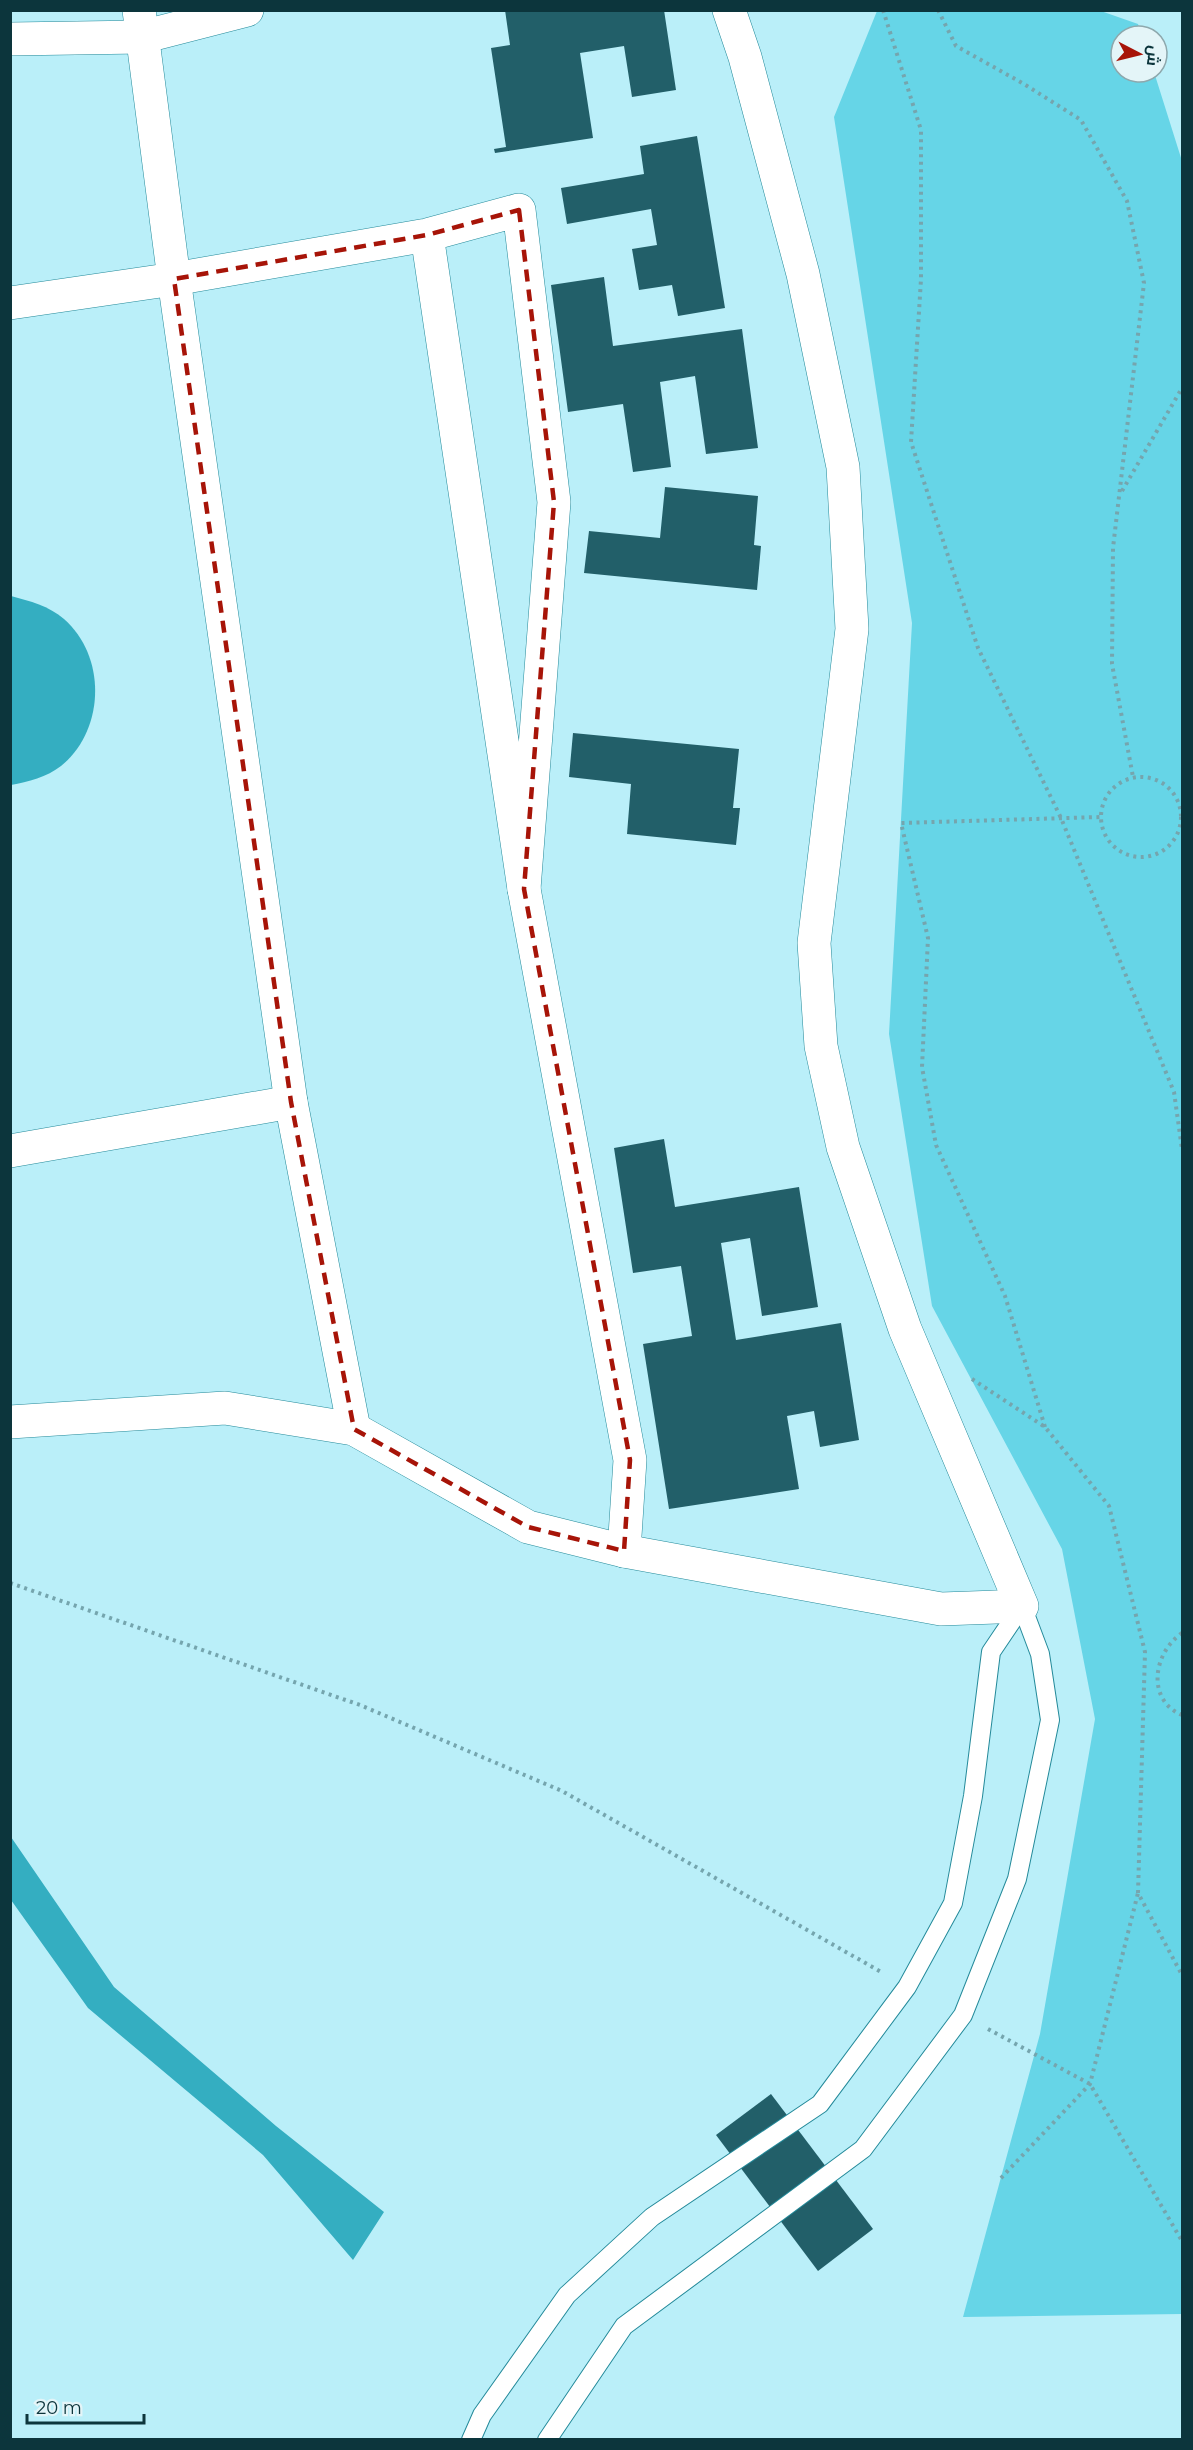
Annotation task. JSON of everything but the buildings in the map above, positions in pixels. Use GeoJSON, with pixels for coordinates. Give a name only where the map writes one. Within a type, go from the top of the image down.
{"type":"FeatureCollection","features":[{"type":"Feature","properties":{"kind":"street"},"geometry":{"type":"LineString","coordinates":[[10,39],[247,10]]}},
{"type":"Feature","properties":{"kind":"street"},"geometry":{"type":"LineString","coordinates":[[10,1422],[225,1408],[354,1429],[528,1527],[624,1551],[941,1609],[1022,1606],[905,1329],[843,1147],[820,1046],[814,943],[852,628],[843,466],[803,274],[745,57],[729,10]]}},
{"type":"Feature","properties":{"kind":"street"},"geometry":{"type":"LineString","coordinates":[[141,24],[174,279],[291,1102],[354,1429]]}},
{"type":"Feature","properties":{"kind":"street"},"geometry":{"type":"LineString","coordinates":[[10,303],[174,279],[427,236],[519,210],[554,502],[524,889]]}},
{"type":"Feature","properties":{"kind":"street"},"geometry":{"type":"LineString","coordinates":[[427,236],[524,889],[630,1460],[624,1551]]}},
{"type":"Feature","properties":{"kind":"street"},"geometry":{"type":"LineString","coordinates":[[10,1151],[291,1102]]}},
{"type":"Feature","properties":{"kind":"lane"},"geometry":{"type":"LineString","coordinates":[[471,2439],[482,2415],[567,2295],[652,2217],[820,2104],[908,1987],[953,1903],[973,1796],[992,1652],[1022,1606]]}},
{"type":"Feature","properties":{"kind":"lane"},"geometry":{"type":"LineString","coordinates":[[547,2439],[624,2326],[863,2149],[963,2015],[1017,1879],[1050,1720],[1040,1654],[1022,1606]]}},
{"type":"Feature","properties":{"kind":"path"},"geometry":{"type":"LineString","coordinates":[[883,10],[921,130],[921,279],[911,442],[978,648],[1061,818],[1174,1092],[1182,1149]]}},
{"type":"Feature","properties":{"kind":"path"},"geometry":{"type":"LineString","coordinates":[[938,10],[956,45],[1081,120],[1127,201],[1144,283],[1113,548],[1112,664],[1133,777]]}},
{"type":"Feature","properties":{"kind":"path"},"geometry":{"type":"LineString","coordinates":[[1120,495],[1182,388]]}},
{"type":"Feature","properties":{"kind":"path"},"geometry":{"type":"LineString","coordinates":[[1147,776],[1171,788],[1182,813],[1181,826],[1171,843],[1156,854],[1143,857],[1130,856],[1109,841],[1103,829],[1101,817],[1110,791],[1120,782],[1133,777],[1147,776]]}},
{"type":"Feature","properties":{"kind":"path"},"geometry":{"type":"LineString","coordinates":[[1045,1427],[1005,1296],[936,1145],[922,1067],[928,938],[901,823],[1101,817]]}},
{"type":"Feature","properties":{"kind":"path"},"geometry":{"type":"LineString","coordinates":[[972,1379],[1045,1427],[1109,1506],[1145,1652],[1138,1893],[1090,2084],[1001,2178]]}},
{"type":"Feature","properties":{"kind":"path"},"geometry":{"type":"LineString","coordinates":[[10,1582],[360,1705],[562,1791],[908,1987]]}},
{"type":"Feature","properties":{"kind":"path"},"geometry":{"type":"LineString","coordinates":[[1182,1634],[1169,1643],[1161,1656],[1157,1672],[1159,1687],[1166,1701],[1182,1715]]}},
{"type":"Feature","properties":{"kind":"path"},"geometry":{"type":"LineString","coordinates":[[1138,1893],[1182,1976]]}},
{"type":"Feature","properties":{"kind":"path"},"geometry":{"type":"LineString","coordinates":[[963,2015],[1090,2084],[1182,2241]]}},
{"type":"Feature","properties":{"kind":"highlighted area"},"geometry":{"type":"Polygon","coordinates":[[[519,210],[554,502],[524,889],[630,1460],[624,1551],[528,1527],[354,1429],[291,1102],[174,279],[427,235],[519,210]]]}},
{"type":"Feature","properties":{"kind":"shaded area"},"geometry":{"type":"Polygon","coordinates":[[[1098,10],[1138,24],[1109,24],[1109,84],[1158,84],[1182,161],[1182,2314],[963,2317],[1040,2034],[1095,1719],[1062,1549],[932,1306],[889,1034],[912,623],[834,117],[877,11],[1098,10]]]}},
{"type":"Feature","properties":{"kind":"shaded area"},"geometry":{"type":"Polygon","coordinates":[[[11,596],[46,607],[64,619],[78,635],[88,653],[94,673],[95,693],[93,714],[76,751],[50,773],[31,781],[11,785],[11,596]]]}},
{"type":"Feature","properties":{"kind":"shaded area"},"geometry":{"type":"Polygon","coordinates":[[[11,1837],[114,1987],[276,2126],[384,2212],[353,2260],[263,2155],[88,2008],[11,1900],[11,1837]]]}}]}
